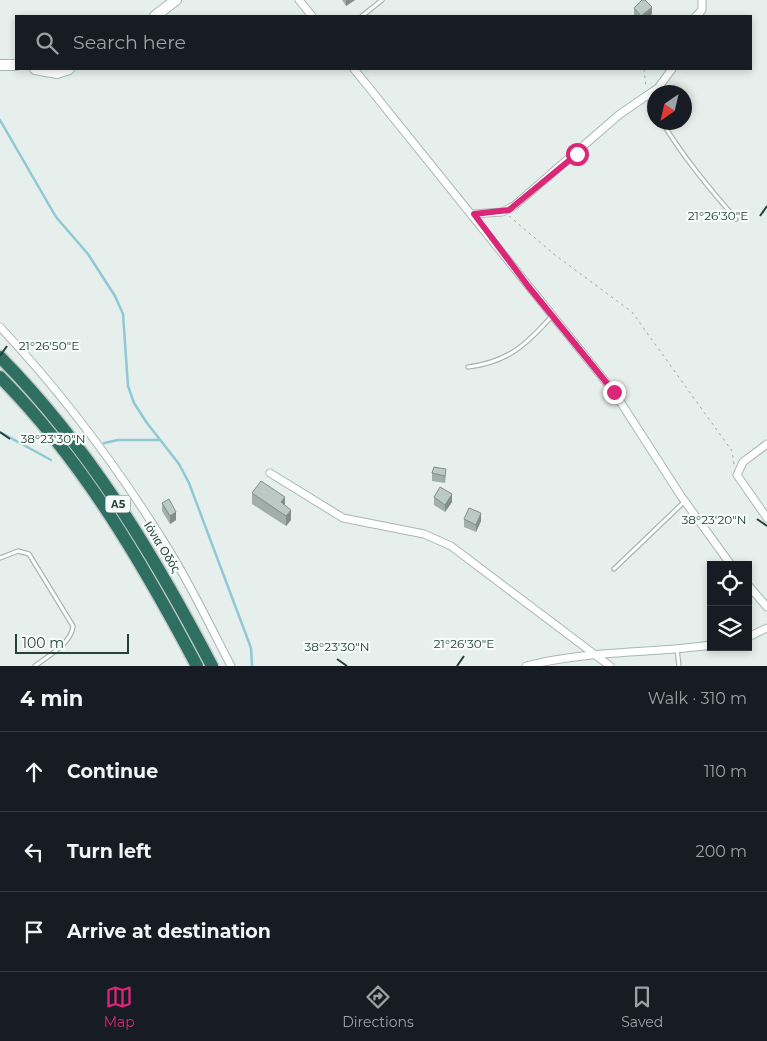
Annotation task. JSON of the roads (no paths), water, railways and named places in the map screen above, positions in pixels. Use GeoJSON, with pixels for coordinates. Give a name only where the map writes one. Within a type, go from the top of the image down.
{"type":"FeatureCollection","features":[{"type":"Feature","properties":{"kind":"highway","name":"Ιόνια Οδός"},"geometry":{"type":"LineString","coordinates":[[0,357],[40,400],[98,474],[141,538],[175,595],[212,666]]}},
{"type":"Feature","properties":{"kind":"highway","name":"Α5"},"geometry":{"type":"LineString","coordinates":[[0,376],[86,479],[146,573],[197,666]]}},
{"type":"Feature","properties":{"kind":"street"},"geometry":{"type":"LineString","coordinates":[[156,15],[176,0]]}},
{"type":"Feature","properties":{"kind":"street"},"geometry":{"type":"LineString","coordinates":[[299,0],[311,15]]}},
{"type":"Feature","properties":{"kind":"street"},"geometry":{"type":"LineString","coordinates":[[697,15],[702,10],[702,0]]}},
{"type":"Feature","properties":{"kind":"street"},"geometry":{"type":"LineString","coordinates":[[0,65],[15,65]]}},
{"type":"Feature","properties":{"kind":"street"},"geometry":{"type":"LineString","coordinates":[[40,70],[57,73],[66,70]]}},
{"type":"Feature","properties":{"kind":"street"},"geometry":{"type":"LineString","coordinates":[[355,70],[474,214],[552,316],[614,392],[684,501],[728,561]]}},
{"type":"Feature","properties":{"kind":"street"},"geometry":{"type":"LineString","coordinates":[[660,85],[671,70]]}},
{"type":"Feature","properties":{"kind":"street"},"geometry":{"type":"LineString","coordinates":[[474,214],[505,211],[577,154],[620,114],[647,97]]}},
{"type":"Feature","properties":{"kind":"street"},"geometry":{"type":"LineString","coordinates":[[0,327],[63,400],[115,468],[165,543],[231,666]]}},
{"type":"Feature","properties":{"kind":"street"},"geometry":{"type":"LineString","coordinates":[[767,444],[737,470],[738,478],[767,518]]}},
{"type":"Feature","properties":{"kind":"street"},"geometry":{"type":"LineString","coordinates":[[270,473],[343,518],[424,534],[451,546],[610,666]]}},
{"type":"Feature","properties":{"kind":"street"},"geometry":{"type":"LineString","coordinates":[[752,590],[767,607]]}},
{"type":"Feature","properties":{"kind":"street"},"geometry":{"type":"LineString","coordinates":[[752,635],[767,628]]}},
{"type":"Feature","properties":{"kind":"street"},"geometry":{"type":"LineString","coordinates":[[526,666],[594,653],[677,649],[707,645]]}},
{"type":"Feature","properties":{"kind":"lane"},"geometry":{"type":"LineString","coordinates":[[363,15],[382,0]]}},
{"type":"Feature","properties":{"kind":"lane"},"geometry":{"type":"LineString","coordinates":[[667,130],[686,160],[736,219]]}},
{"type":"Feature","properties":{"kind":"lane"},"geometry":{"type":"LineString","coordinates":[[468,367],[500,360],[516,352],[552,316]]}},
{"type":"Feature","properties":{"kind":"lane"},"geometry":{"type":"LineString","coordinates":[[614,569],[684,501]]}},
{"type":"Feature","properties":{"kind":"lane"},"geometry":{"type":"LineString","coordinates":[[0,558],[18,550],[29,554],[73,626],[71,636],[35,666]]}},
{"type":"Feature","properties":{"kind":"lane"},"geometry":{"type":"LineString","coordinates":[[677,649],[679,666]]}},
{"type":"Feature","properties":{"kind":"waterway"},"geometry":{"type":"LineString","coordinates":[[0,120],[56,217],[88,254],[115,296],[123,314],[128,386],[134,403],[179,464],[189,483],[251,648],[252,666]]}},
{"type":"Feature","properties":{"kind":"waterway"},"geometry":{"type":"LineString","coordinates":[[0,432],[51,460]]}},
{"type":"Feature","properties":{"kind":"waterway"},"geometry":{"type":"LineString","coordinates":[[104,443],[118,440],[160,440]]}}]}
